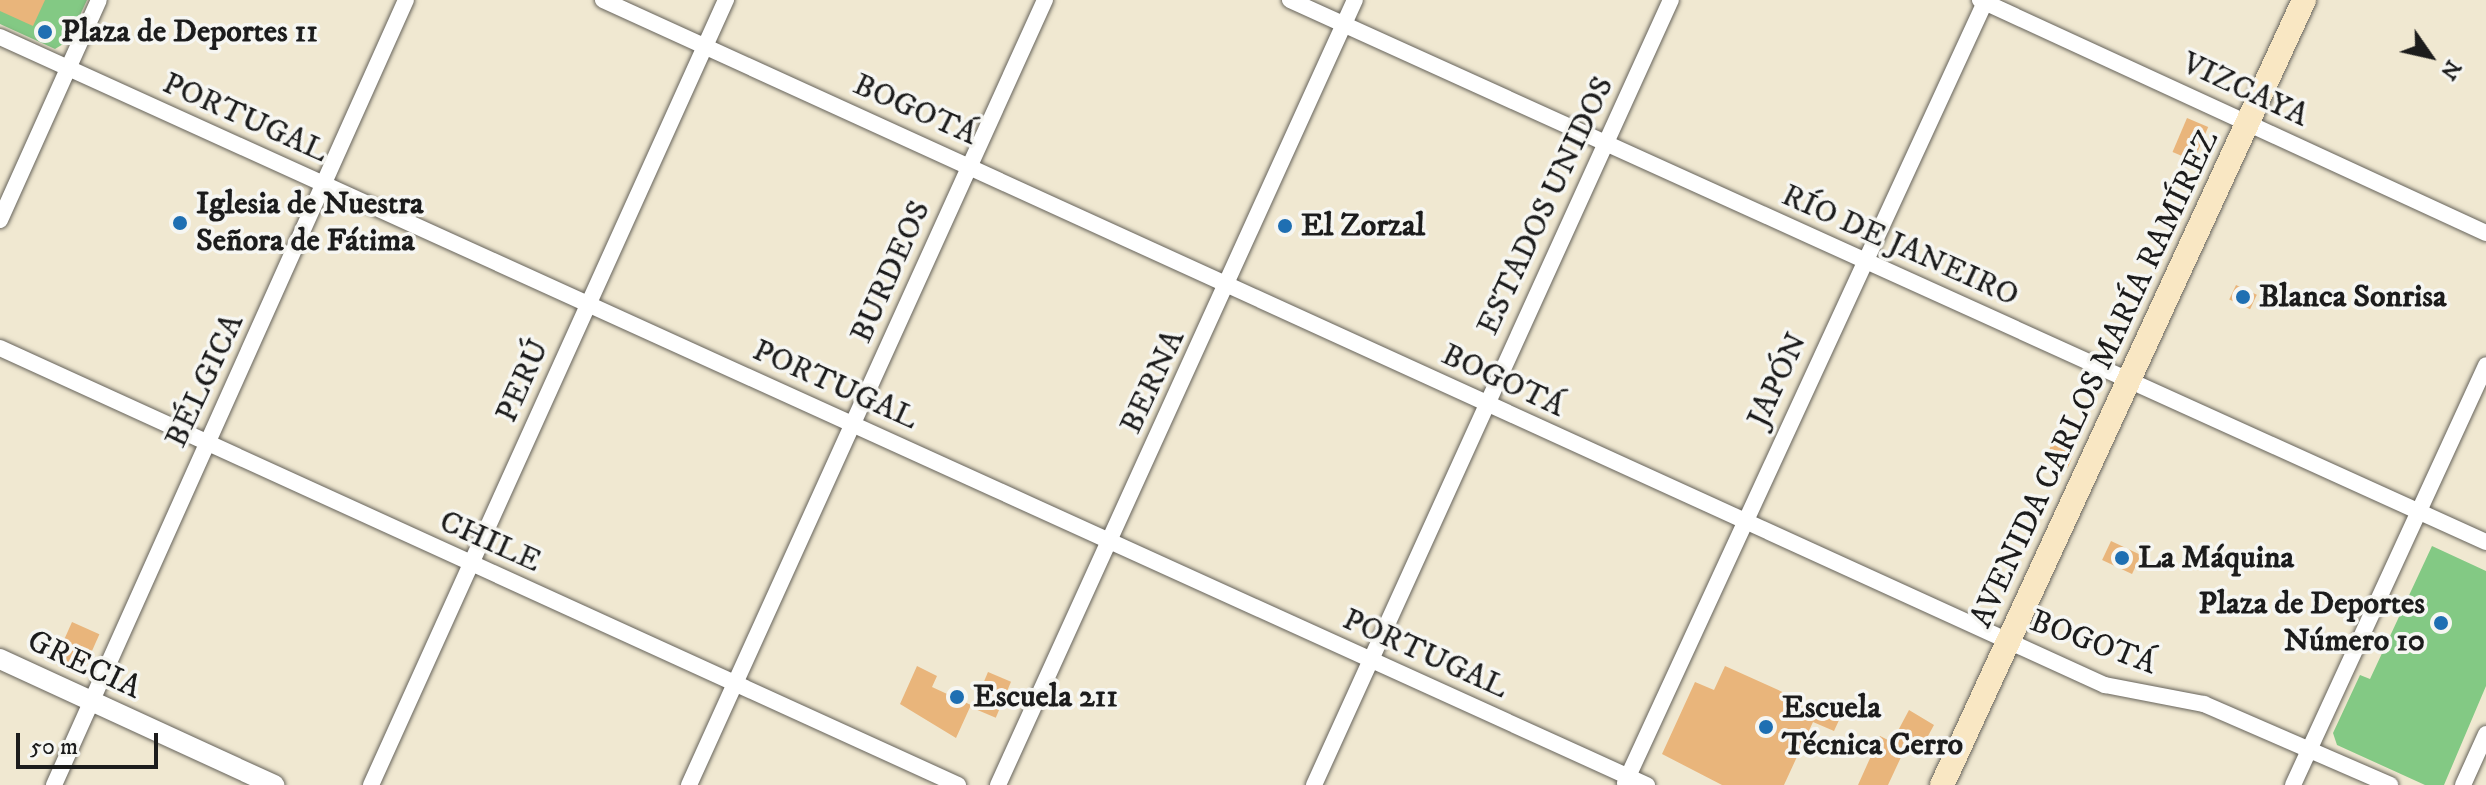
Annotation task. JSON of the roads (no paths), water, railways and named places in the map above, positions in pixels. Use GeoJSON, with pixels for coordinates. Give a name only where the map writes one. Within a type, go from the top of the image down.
{"type":"FeatureCollection","features":[{"type":"Feature","properties":{"kind":"main road","name":"AVENIDA CARLOS MARÍA RAMÍREZ"},"geometry":{"type":"LineString","coordinates":[[1942,785],[2304,0]]}},
{"type":"Feature","properties":{"kind":"street"},"geometry":{"type":"LineString","coordinates":[[0,220],[99,0]]}},
{"type":"Feature","properties":{"kind":"street","name":"BÉLGICA"},"geometry":{"type":"LineString","coordinates":[[54,785],[406,0]]}},
{"type":"Feature","properties":{"kind":"street","name":"BOGOTÁ"},"geometry":{"type":"LineString","coordinates":[[603,0],[1230,282],[1486,405],[2105,685],[2204,704],[2390,785]]}},
{"type":"Feature","properties":{"kind":"street","name":"PERÚ"},"geometry":{"type":"LineString","coordinates":[[371,785],[726,0]]}},
{"type":"Feature","properties":{"kind":"street","name":"BURDEOS"},"geometry":{"type":"LineString","coordinates":[[689,785],[1045,0]]}},
{"type":"Feature","properties":{"kind":"street","name":"RÍO DE JANEIRO"},"geometry":{"type":"LineString","coordinates":[[1290,0],[2486,542]]}},
{"type":"Feature","properties":{"kind":"street","name":"BERNA"},"geometry":{"type":"LineString","coordinates":[[998,785],[1230,282],[1355,0]]}},
{"type":"Feature","properties":{"kind":"street","name":"ESTADOS UNIDOS"},"geometry":{"type":"LineString","coordinates":[[1314,785],[1671,0]]}},
{"type":"Feature","properties":{"kind":"street","name":"VIZCAYA"},"geometry":{"type":"LineString","coordinates":[[1983,1],[2486,233]]}},
{"type":"Feature","properties":{"kind":"street","name":"JAPÓN"},"geometry":{"type":"LineString","coordinates":[[1626,781],[1742,521],[1983,1]]}},
{"type":"Feature","properties":{"kind":"street","name":"PORTUGAL"},"geometry":{"type":"LineString","coordinates":[[0,37],[1371,660],[1626,781],[1647,785]]}},
{"type":"Feature","properties":{"kind":"street","name":"CHILE"},"geometry":{"type":"LineString","coordinates":[[0,348],[958,785]]}},
{"type":"Feature","properties":{"kind":"street"},"geometry":{"type":"LineString","coordinates":[[2293,785],[2486,365]]}},
{"type":"Feature","properties":{"kind":"street","name":"GRECIA"},"geometry":{"type":"LineString","coordinates":[[0,659],[274,785]]}},
{"type":"Feature","properties":{"kind":"street"},"geometry":{"type":"LineString","coordinates":[[2463,785],[2486,734]]}},
{"type":"Feature","properties":{"kind":"place","name":"Plaza de Deportes 11"},"geometry":{"type":"Point","coordinates":[45,32]}},
{"type":"Feature","properties":{"kind":"place","name":"Iglesia de Nuestra Señora de Fátima"},"geometry":{"type":"Point","coordinates":[180,223]}},
{"type":"Feature","properties":{"kind":"place","name":"El Zorzal"},"geometry":{"type":"Point","coordinates":[1285,226]}},
{"type":"Feature","properties":{"kind":"place","name":"Blanca Sonrisa"},"geometry":{"type":"Point","coordinates":[2243,297]}},
{"type":"Feature","properties":{"kind":"place","name":"La Máquina"},"geometry":{"type":"Point","coordinates":[2122,558]}},
{"type":"Feature","properties":{"kind":"place","name":"Plaza de Deportes Número 10"},"geometry":{"type":"Point","coordinates":[2441,623]}},
{"type":"Feature","properties":{"kind":"place","name":"Escuela 211"},"geometry":{"type":"Point","coordinates":[957,697]}},
{"type":"Feature","properties":{"kind":"place","name":"Escuela Técnica Cerro"},"geometry":{"type":"Point","coordinates":[1766,727]}}]}
